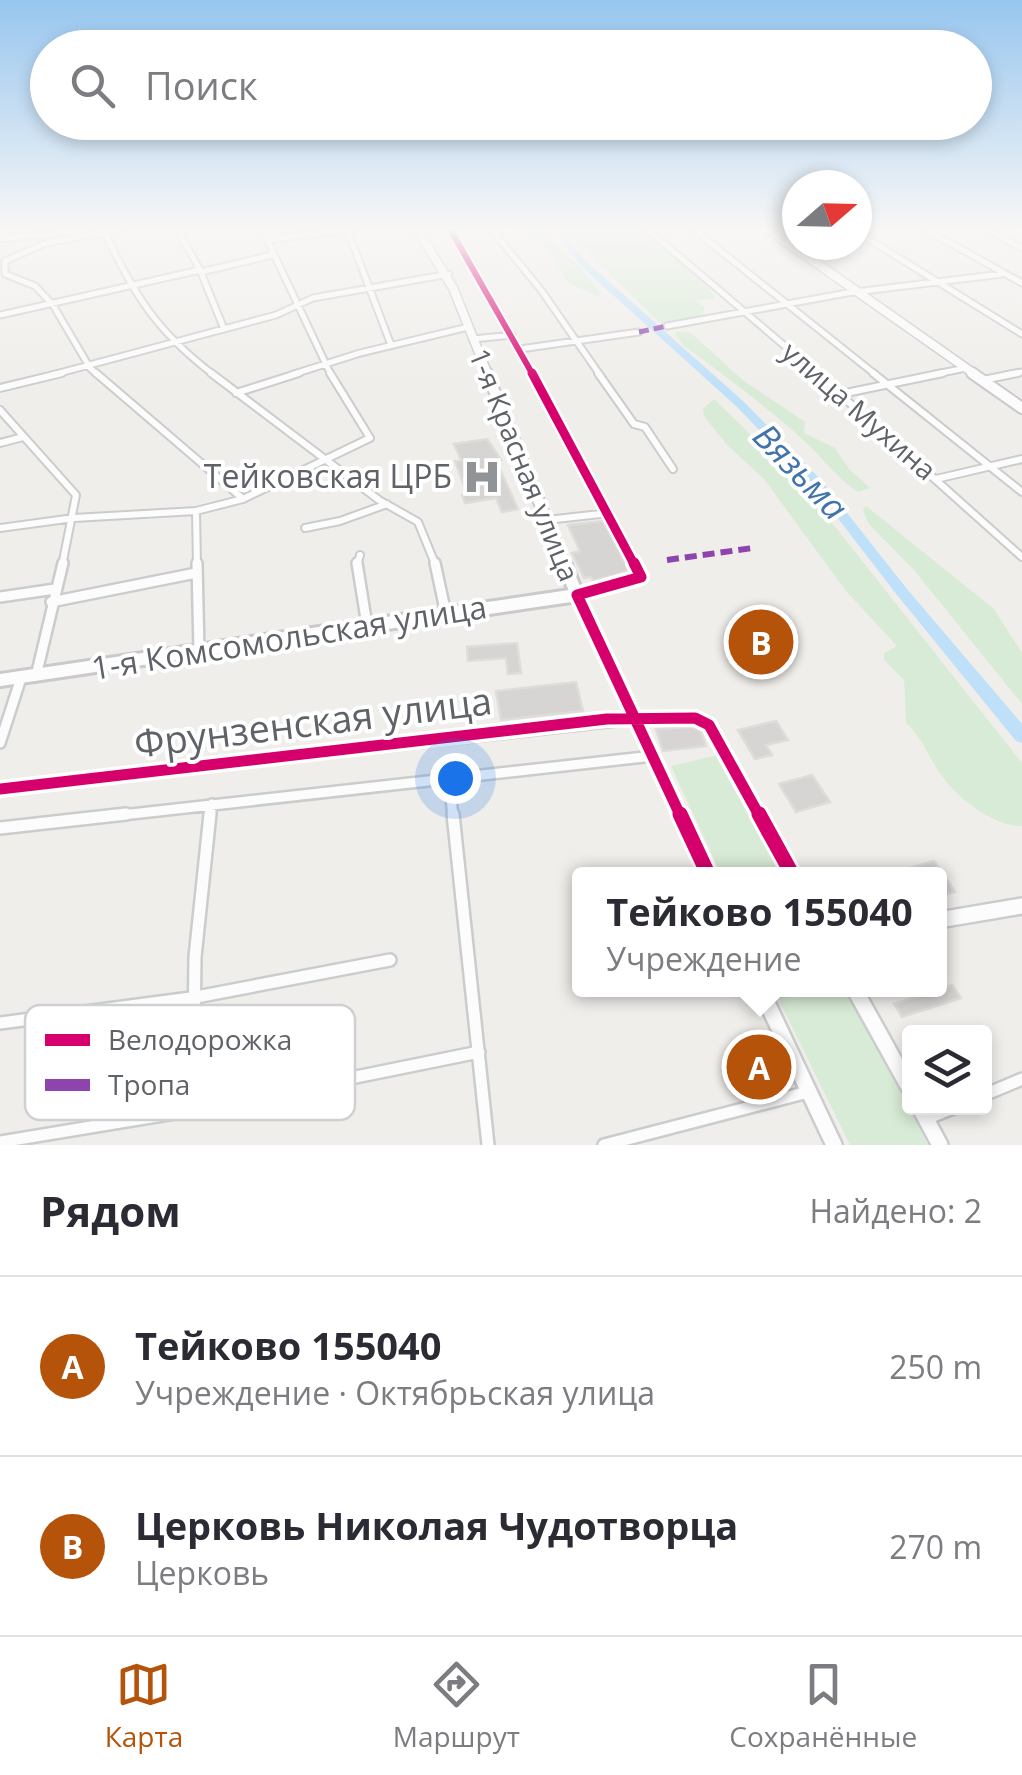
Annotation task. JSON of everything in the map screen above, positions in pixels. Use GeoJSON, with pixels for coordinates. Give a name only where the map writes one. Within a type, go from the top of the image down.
{"type":"FeatureCollection","features":[{"type":"Feature","properties":{"kind":"main road","name":"1-я Красная улица"},"geometry":{"type":"LineString","coordinates":[[452,282],[577,595]]}},
{"type":"Feature","properties":{"kind":"main road"},"geometry":{"type":"LineString","coordinates":[[844,282],[1022,408]]}},
{"type":"Feature","properties":{"kind":"main road","name":"1-я Комсомольская улица"},"geometry":{"type":"LineString","coordinates":[[0,680],[577,595]]}},
{"type":"Feature","properties":{"kind":"street"},"geometry":{"type":"LineString","coordinates":[[26,282],[35,286],[52,305],[90,368],[242,498]]}},
{"type":"Feature","properties":{"kind":"street"},"geometry":{"type":"LineString","coordinates":[[128,282],[174,345],[325,460],[387,504],[411,516],[425,534],[438,568],[446,614]]}},
{"type":"Feature","properties":{"kind":"street"},"geometry":{"type":"LineString","coordinates":[[0,316],[150,282]]}},
{"type":"Feature","properties":{"kind":"street"},"geometry":{"type":"LineString","coordinates":[[205,282],[224,329]]}},
{"type":"Feature","properties":{"kind":"street"},"geometry":{"type":"LineString","coordinates":[[0,528],[74,518],[196,511],[242,498],[370,438],[342,398],[285,282]]}},
{"type":"Feature","properties":{"kind":"street"},"geometry":{"type":"LineString","coordinates":[[365,282],[391,345]]}},
{"type":"Feature","properties":{"kind":"street"},"geometry":{"type":"LineString","coordinates":[[0,388],[174,345],[313,298],[403,282]]}},
{"type":"Feature","properties":{"kind":"street"},"geometry":{"type":"LineString","coordinates":[[481,282],[641,577],[577,595],[705,867]]}},
{"type":"Feature","properties":{"kind":"street"},"geometry":{"type":"LineString","coordinates":[[535,282],[634,424],[644,427],[673,469]]}},
{"type":"Feature","properties":{"kind":"street","name":"улица Мухина"},"geometry":{"type":"LineString","coordinates":[[711,282],[1022,557]]}},
{"type":"Feature","properties":{"kind":"street"},"geometry":{"type":"LineString","coordinates":[[759,282],[1022,492]]}},
{"type":"Feature","properties":{"kind":"street"},"geometry":{"type":"LineString","coordinates":[[666,326],[935,282]]}},
{"type":"Feature","properties":{"kind":"street"},"geometry":{"type":"LineString","coordinates":[[939,282],[1022,334]]}},
{"type":"Feature","properties":{"kind":"street"},"geometry":{"type":"LineString","coordinates":[[236,393],[391,345],[468,327]]}},
{"type":"Feature","properties":{"kind":"street"},"geometry":{"type":"LineString","coordinates":[[520,349],[638,332]]}},
{"type":"Feature","properties":{"kind":"street"},"geometry":{"type":"LineString","coordinates":[[473,339],[512,335]]}},
{"type":"Feature","properties":{"kind":"street"},"geometry":{"type":"LineString","coordinates":[[841,394],[966,368]]}},
{"type":"Feature","properties":{"kind":"street"},"geometry":{"type":"LineString","coordinates":[[983,380],[1022,372]]}},
{"type":"Feature","properties":{"kind":"street"},"geometry":{"type":"LineString","coordinates":[[0,410],[76,495],[74,518],[36,676]]}},
{"type":"Feature","properties":{"kind":"street"},"geometry":{"type":"LineString","coordinates":[[0,442],[24,436]]}},
{"type":"Feature","properties":{"kind":"street"},"geometry":{"type":"LineString","coordinates":[[936,480],[1022,459]]}},
{"type":"Feature","properties":{"kind":"street"},"geometry":{"type":"LineString","coordinates":[[305,528],[387,504]]}},
{"type":"Feature","properties":{"kind":"street"},"geometry":{"type":"LineString","coordinates":[[196,511],[199,651]]}},
{"type":"Feature","properties":{"kind":"street"},"geometry":{"type":"LineString","coordinates":[[547,520],[609,512]]}},
{"type":"Feature","properties":{"kind":"street"},"geometry":{"type":"LineString","coordinates":[[360,554],[356,560],[367,626]]}},
{"type":"Feature","properties":{"kind":"street"},"geometry":{"type":"LineString","coordinates":[[51,602],[196,573]]}},
{"type":"Feature","properties":{"kind":"street"},"geometry":{"type":"LineString","coordinates":[[0,597],[54,589]]}},
{"type":"Feature","properties":{"kind":"street"},"geometry":{"type":"LineString","coordinates":[[0,743],[21,678]]}},
{"type":"Feature","properties":{"kind":"street","name":"Фрунзенская улица"},"geometry":{"type":"LineString","coordinates":[[0,790],[607,718],[634,719]]}},
{"type":"Feature","properties":{"kind":"street"},"geometry":{"type":"LineString","coordinates":[[634,719],[704,720],[788,867]]}},
{"type":"Feature","properties":{"kind":"street","name":"Фрунзенская улица"},"geometry":{"type":"LineString","coordinates":[[0,828],[653,756]]}},
{"type":"Feature","properties":{"kind":"street"},"geometry":{"type":"LineString","coordinates":[[450,780],[488,1145]]}},
{"type":"Feature","properties":{"kind":"street"},"geometry":{"type":"LineString","coordinates":[[191,1005],[202,868],[212,804]]}},
{"type":"Feature","properties":{"kind":"street"},"geometry":{"type":"LineString","coordinates":[[947,919],[1022,906]]}},
{"type":"Feature","properties":{"kind":"street"},"geometry":{"type":"LineString","coordinates":[[135,1005],[390,960]]}},
{"type":"Feature","properties":{"kind":"street"},"geometry":{"type":"LineString","coordinates":[[764,997],[834,1145]]}},
{"type":"Feature","properties":{"kind":"street"},"geometry":{"type":"LineString","coordinates":[[859,997],[902,1074]]}},
{"type":"Feature","properties":{"kind":"street"},"geometry":{"type":"LineString","coordinates":[[0,1022],[25,1019]]}},
{"type":"Feature","properties":{"kind":"street"},"geometry":{"type":"LineString","coordinates":[[355,1077],[479,1052]]}},
{"type":"Feature","properties":{"kind":"street"},"geometry":{"type":"LineString","coordinates":[[992,1092],[1022,1080]]}},
{"type":"Feature","properties":{"kind":"street"},"geometry":{"type":"LineString","coordinates":[[604,1145],[809,1091]]}},
{"type":"Feature","properties":{"kind":"street"},"geometry":{"type":"LineString","coordinates":[[924,1115],[940,1145]]}},
{"type":"Feature","properties":{"kind":"street"},"geometry":{"type":"LineString","coordinates":[[0,1142],[133,1120]]}},
{"type":"Feature","properties":{"kind":"green space"},"geometry":{"type":"Polygon","coordinates":[[[592,282],[599,297],[568,283],[592,282]]]}},
{"type":"Feature","properties":{"kind":"green space"},"geometry":{"type":"Polygon","coordinates":[[[618,282],[702,282],[716,299],[695,300],[705,307],[703,315],[661,324],[618,282]]]}},
{"type":"Feature","properties":{"kind":"green space"},"geometry":{"type":"Polygon","coordinates":[[[676,331],[691,333],[744,381],[805,422],[804,433],[835,448],[849,469],[870,488],[858,492],[850,486],[773,414],[684,346],[676,331]]]}},
{"type":"Feature","properties":{"kind":"green space"},"geometry":{"type":"Polygon","coordinates":[[[714,399],[802,485],[1022,763],[1022,826],[1000,822],[978,810],[942,776],[906,723],[904,680],[884,660],[884,653],[897,646],[846,591],[764,479],[726,444],[704,416],[703,409],[714,399]]]}},
{"type":"Feature","properties":{"kind":"green space"},"geometry":{"type":"Polygon","coordinates":[[[866,506],[994,609],[1022,653],[1022,704],[914,570],[868,523],[863,510],[866,506]]]}},
{"type":"Feature","properties":{"kind":"green space"},"geometry":{"type":"Polygon","coordinates":[[[718,755],[777,867],[718,867],[671,766],[718,755]]]}},
{"type":"Feature","properties":{"kind":"green space"},"geometry":{"type":"Polygon","coordinates":[[[777,997],[851,997],[902,1095],[902,1115],[912,1115],[928,1145],[850,1145],[777,997]]]}},
{"type":"Feature","properties":{"kind":"building","name":"Тейковская ЦРБ"},"geometry":{"type":"Polygon","coordinates":[[[487,439],[501,460],[496,461],[518,509],[502,512],[496,498],[465,503],[462,495],[467,494],[455,461],[461,460],[454,444],[487,439]]]}},
{"type":"Feature","properties":{"kind":"building"},"geometry":{"type":"Polygon","coordinates":[[[603,521],[629,571],[593,581],[591,577],[584,578],[572,553],[580,551],[568,525],[603,521]]]}},
{"type":"Feature","properties":{"kind":"building"},"geometry":{"type":"Polygon","coordinates":[[[739,620],[772,620],[784,664],[749,664],[739,620]]]}},
{"type":"Feature","properties":{"kind":"building"},"geometry":{"type":"Polygon","coordinates":[[[517,643],[521,673],[508,674],[506,658],[468,661],[467,647],[517,643]]]}},
{"type":"Feature","properties":{"kind":"building"},"geometry":{"type":"Polygon","coordinates":[[[576,682],[583,711],[501,720],[496,691],[576,682]]]}},
{"type":"Feature","properties":{"kind":"building"},"geometry":{"type":"Polygon","coordinates":[[[776,721],[788,740],[766,745],[772,755],[755,759],[738,730],[776,721]]]}},
{"type":"Feature","properties":{"kind":"building"},"geometry":{"type":"Polygon","coordinates":[[[693,727],[701,731],[706,746],[663,751],[656,729],[693,727]]]}},
{"type":"Feature","properties":{"kind":"building"},"geometry":{"type":"Polygon","coordinates":[[[812,775],[830,802],[796,812],[779,784],[812,775]]]}},
{"type":"Feature","properties":{"kind":"building"},"geometry":{"type":"Polygon","coordinates":[[[934,861],[938,867],[913,867],[934,861]]]}},
{"type":"Feature","properties":{"kind":"building"},"geometry":{"type":"Polygon","coordinates":[[[952,985],[961,998],[902,1017],[894,1004],[915,997],[947,997],[947,987],[952,985]]]}},
{"type":"Feature","properties":{"kind":"waterway","name":"Вязьма"},"geometry":{"type":"LineString","coordinates":[[605,282],[740,404],[817,483],[1022,736]]}},
{"type":"Feature","properties":{"kind":"marked path"},"geometry":{"type":"LineString","coordinates":[[639,332],[667,326]]}},
{"type":"Feature","properties":{"kind":"marked path"},"geometry":{"type":"LineString","coordinates":[[667,560],[753,548]]}},
{"type":"Feature","properties":{"kind":"cycle path"},"geometry":{"type":"LineString","coordinates":[[480,282],[569,438],[641,577],[577,595],[705,867]]}},
{"type":"Feature","properties":{"kind":"cycle path"},"geometry":{"type":"LineString","coordinates":[[0,789],[607,719],[695,718],[709,725],[788,867]]}},
{"type":"Feature","properties":{"kind":"place","name":"Тейковская ЦРБ"},"geometry":{"type":"Point","coordinates":[482,477]}},
{"type":"Feature","properties":{"kind":"place","name":"Церковь Николая Чудотворца"},"geometry":{"type":"Point","coordinates":[761,642]}},
{"type":"Feature","properties":{"kind":"place","name":"Тейково 155040"},"geometry":{"type":"Point","coordinates":[759,1067]}}]}
